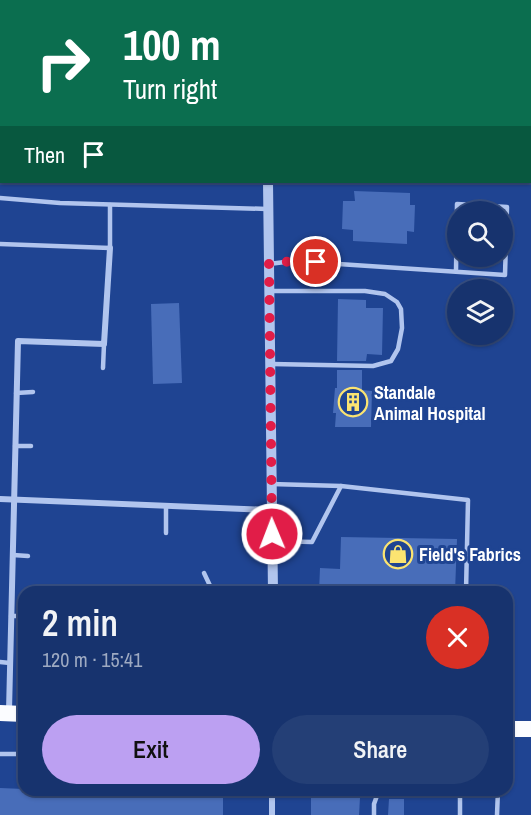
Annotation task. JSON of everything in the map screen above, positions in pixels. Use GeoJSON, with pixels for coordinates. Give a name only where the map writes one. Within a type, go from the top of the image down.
{"type":"FeatureCollection","features":[{"type":"Feature","properties":{"kind":"highway"},"geometry":{"type":"LineString","coordinates":[[513,729],[531,729]]}},
{"type":"Feature","properties":{"kind":"street"},"geometry":{"type":"LineString","coordinates":[[268,183],[273,586]]}},
{"type":"Feature","properties":{"kind":"street"},"geometry":{"type":"LineString","coordinates":[[11,713],[10,663],[18,341],[104,344],[110,248]]}},
{"type":"Feature","properties":{"kind":"street"},"geometry":{"type":"LineString","coordinates":[[0,499],[271,510]]}},
{"type":"Feature","properties":{"kind":"street"},"geometry":{"type":"LineString","coordinates":[[272,796],[272,815]]}},
{"type":"Feature","properties":{"kind":"lane"},"geometry":{"type":"LineString","coordinates":[[0,198],[60,203],[268,209]]}},
{"type":"Feature","properties":{"kind":"lane"},"geometry":{"type":"LineString","coordinates":[[269,264],[293,261],[506,275],[507,207],[457,204],[456,271]]}},
{"type":"Feature","properties":{"kind":"lane"},"geometry":{"type":"LineString","coordinates":[[0,244],[110,248],[110,205]]}},
{"type":"Feature","properties":{"kind":"lane"},"geometry":{"type":"LineString","coordinates":[[269,291],[365,291],[385,294],[396,302],[400,309],[402,328],[398,349],[391,361],[373,366],[271,364]]}},
{"type":"Feature","properties":{"kind":"lane"},"geometry":{"type":"LineString","coordinates":[[103,368],[104,344]]}},
{"type":"Feature","properties":{"kind":"lane"},"geometry":{"type":"LineString","coordinates":[[16,393],[33,392]]}},
{"type":"Feature","properties":{"kind":"lane"},"geometry":{"type":"LineString","coordinates":[[15,446],[31,447]]}},
{"type":"Feature","properties":{"kind":"lane"},"geometry":{"type":"LineString","coordinates":[[271,484],[341,486],[468,500],[466,586]]}},
{"type":"Feature","properties":{"kind":"lane"},"geometry":{"type":"LineString","coordinates":[[272,542],[312,542],[341,486]]}},
{"type":"Feature","properties":{"kind":"lane"},"geometry":{"type":"LineString","coordinates":[[166,506],[166,533]]}},
{"type":"Feature","properties":{"kind":"lane"},"geometry":{"type":"LineString","coordinates":[[13,555],[28,556]]}},
{"type":"Feature","properties":{"kind":"lane"},"geometry":{"type":"LineString","coordinates":[[204,573],[210,586]]}},
{"type":"Feature","properties":{"kind":"lane"},"geometry":{"type":"LineString","coordinates":[[11,616],[18,616]]}},
{"type":"Feature","properties":{"kind":"lane"},"geometry":{"type":"LineString","coordinates":[[0,662],[10,663]]}},
{"type":"Feature","properties":{"kind":"lane"},"geometry":{"type":"LineString","coordinates":[[0,753],[18,754]]}},
{"type":"Feature","properties":{"kind":"lane"},"geometry":{"type":"LineString","coordinates":[[374,815],[377,796]]}},
{"type":"Feature","properties":{"kind":"lane"},"geometry":{"type":"LineString","coordinates":[[460,796],[460,815]]}},
{"type":"Feature","properties":{"kind":"lane"},"geometry":{"type":"LineString","coordinates":[[497,815],[498,796]]}},
{"type":"Feature","properties":{"kind":"building"},"geometry":{"type":"Polygon","coordinates":[[[354,191],[410,193],[410,205],[415,205],[414,232],[407,231],[407,244],[353,241],[353,230],[342,229],[343,201],[355,201],[354,191]]]}},
{"type":"Feature","properties":{"kind":"building"},"geometry":{"type":"Polygon","coordinates":[[[338,299],[366,300],[366,308],[383,308],[382,355],[367,354],[366,361],[337,361],[338,299]]]}},
{"type":"Feature","properties":{"kind":"building"},"geometry":{"type":"Polygon","coordinates":[[[179,303],[182,383],[153,384],[151,304],[179,303]]]}},
{"type":"Feature","properties":{"kind":"building","name":"Standale Animal Hospital"},"geometry":{"type":"Polygon","coordinates":[[[337,370],[362,370],[362,390],[372,391],[371,427],[335,427],[336,413],[333,413],[337,370]]]}},
{"type":"Feature","properties":{"kind":"building","name":"Field's Fabrics"},"geometry":{"type":"Polygon","coordinates":[[[341,537],[457,539],[455,586],[319,586],[320,568],[340,569],[341,537]]]}},
{"type":"Feature","properties":{"kind":"building"},"geometry":{"type":"Polygon","coordinates":[[[0,788],[18,789],[18,796],[223,796],[223,815],[0,815],[0,788]]]}},
{"type":"Feature","properties":{"kind":"building"},"geometry":{"type":"Polygon","coordinates":[[[311,796],[360,798],[359,815],[311,815],[311,796]]]}},
{"type":"Feature","properties":{"kind":"building"},"geometry":{"type":"Polygon","coordinates":[[[389,799],[404,799],[404,815],[388,815],[389,799]]]}},
{"type":"Feature","properties":{"kind":"place","name":"Standale Animal Hospital"},"geometry":{"type":"Point","coordinates":[353,402]}},
{"type":"Feature","properties":{"kind":"place","name":"Field's Fabrics"},"geometry":{"type":"Point","coordinates":[398,554]}},
{"type":"Feature","properties":{"kind":"route"},"geometry":{"type":"LineString","coordinates":[[272,534],[269,264],[293,261],[316,262]]}}]}
